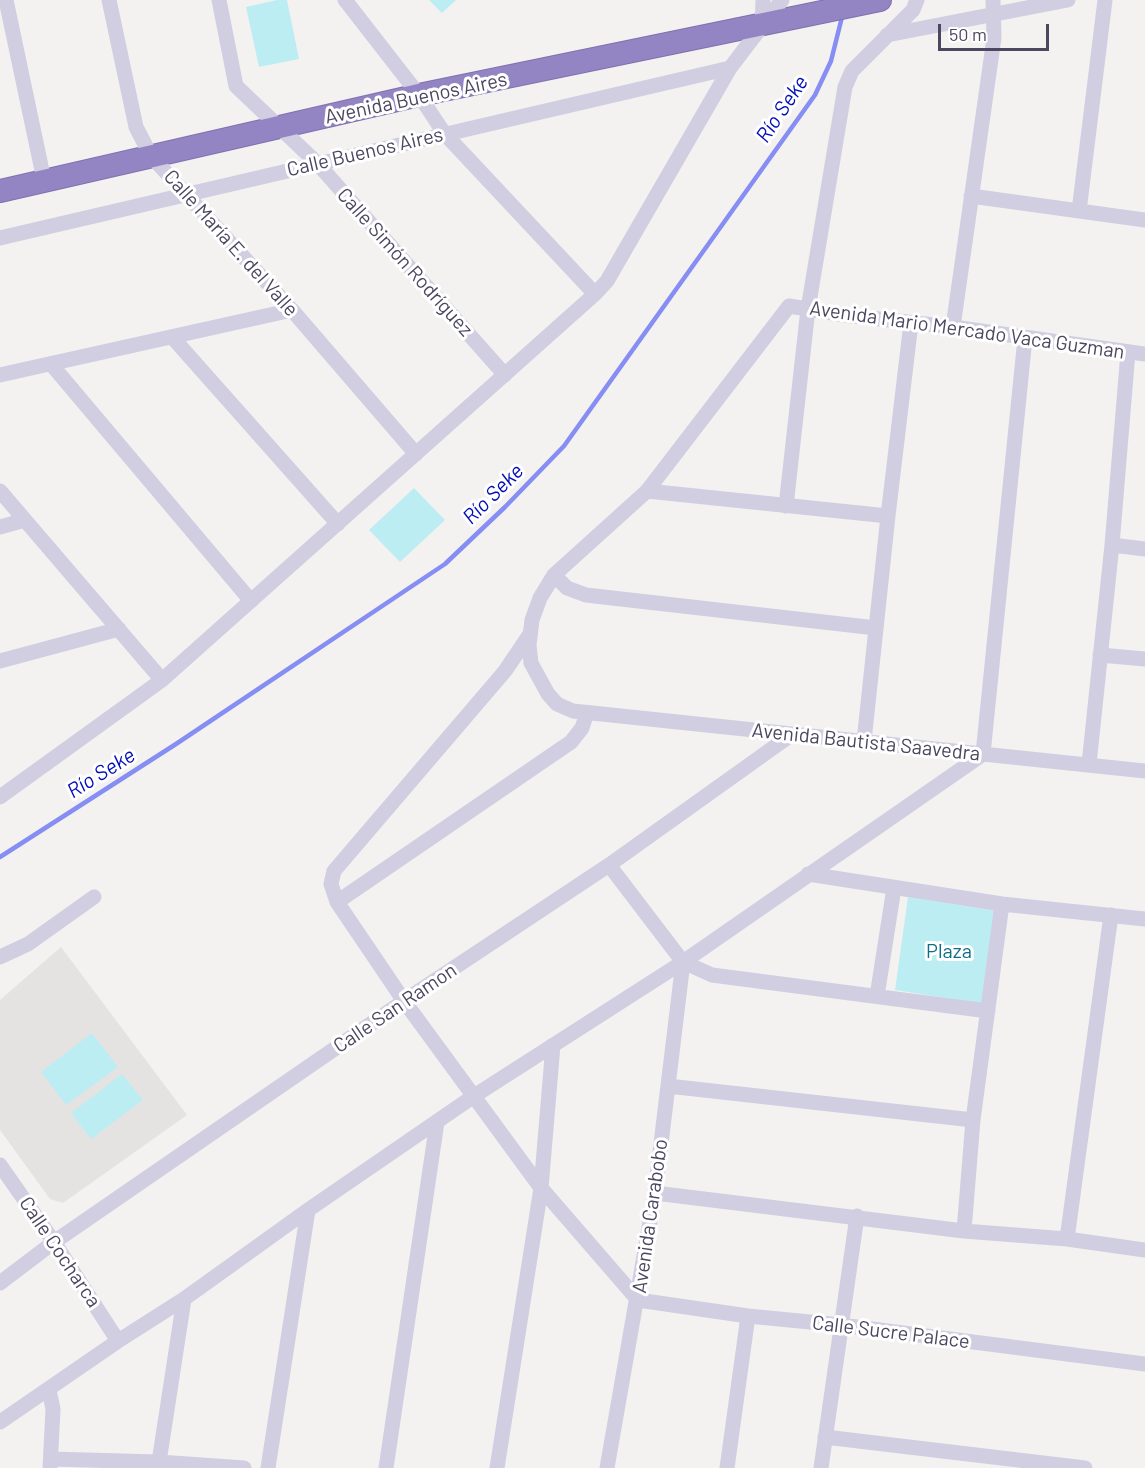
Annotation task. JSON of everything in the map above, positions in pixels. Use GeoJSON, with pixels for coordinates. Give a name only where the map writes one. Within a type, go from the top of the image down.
{"type":"FeatureCollection","features":[{"type":"Feature","properties":{"kind":"highway","name":"Avenida Buenos Aires"},"geometry":{"type":"LineString","coordinates":[[0,191],[419,95],[880,0]]}},
{"type":"Feature","properties":{"kind":"street"},"geometry":{"type":"LineString","coordinates":[[6,0],[44,180]]}},
{"type":"Feature","properties":{"kind":"street","name":"Calle María E. del Valle"},"geometry":{"type":"LineString","coordinates":[[109,0],[136,127],[151,156],[292,310],[416,454]]}},
{"type":"Feature","properties":{"kind":"street","name":"Calle Simón Rodríguez"},"geometry":{"type":"LineString","coordinates":[[219,0],[236,86],[317,163],[505,375]]}},
{"type":"Feature","properties":{"kind":"street"},"geometry":{"type":"LineString","coordinates":[[345,0],[419,95],[444,133],[595,294]]}},
{"type":"Feature","properties":{"kind":"street"},"geometry":{"type":"LineString","coordinates":[[762,24],[763,0]]}},
{"type":"Feature","properties":{"kind":"street"},"geometry":{"type":"LineString","coordinates":[[0,798],[162,680],[595,294],[607,281],[729,68],[782,0]]}},
{"type":"Feature","properties":{"kind":"street"},"geometry":{"type":"LineString","coordinates":[[786,506],[808,309],[845,87],[852,71],[913,10],[917,0]]}},
{"type":"Feature","properties":{"kind":"street"},"geometry":{"type":"LineString","coordinates":[[953,327],[994,38],[993,0]]}},
{"type":"Feature","properties":{"kind":"street"},"geometry":{"type":"LineString","coordinates":[[887,35],[1068,0]]}},
{"type":"Feature","properties":{"kind":"street"},"geometry":{"type":"LineString","coordinates":[[1079,211],[1105,0]]}},
{"type":"Feature","properties":{"kind":"street","name":"Calle Buenos Aires"},"geometry":{"type":"LineString","coordinates":[[0,238],[729,68]]}},
{"type":"Feature","properties":{"kind":"street"},"geometry":{"type":"LineString","coordinates":[[971,196],[1145,220]]}},
{"type":"Feature","properties":{"kind":"street","name":"Avenida Mario Mercado Vaca Guzman"},"geometry":{"type":"LineString","coordinates":[[646,491],[789,306],[1145,354]]}},
{"type":"Feature","properties":{"kind":"street"},"geometry":{"type":"LineString","coordinates":[[0,375],[292,310]]}},
{"type":"Feature","properties":{"kind":"street"},"geometry":{"type":"LineString","coordinates":[[864,741],[911,323]]}},
{"type":"Feature","properties":{"kind":"street"},"geometry":{"type":"LineString","coordinates":[[173,338],[338,524]]}},
{"type":"Feature","properties":{"kind":"street"},"geometry":{"type":"LineString","coordinates":[[0,1422],[184,1299],[308,1210],[474,1096],[683,962],[983,754],[1025,338]]}},
{"type":"Feature","properties":{"kind":"street"},"geometry":{"type":"LineString","coordinates":[[1089,764],[1112,546],[1128,352]]}},
{"type":"Feature","properties":{"kind":"street"},"geometry":{"type":"LineString","coordinates":[[51,364],[250,601]]}},
{"type":"Feature","properties":{"kind":"street"},"geometry":{"type":"LineString","coordinates":[[0,491],[162,680]]}},
{"type":"Feature","properties":{"kind":"street"},"geometry":{"type":"LineString","coordinates":[[638,1300],[540,1188],[404,1001],[338,902],[332,884],[334,871],[498,680],[530,634],[532,620],[540,598],[554,575],[646,491],[888,516]]}},
{"type":"Feature","properties":{"kind":"street"},"geometry":{"type":"LineString","coordinates":[[0,526],[25,520]]}},
{"type":"Feature","properties":{"kind":"street"},"geometry":{"type":"LineString","coordinates":[[1112,546],[1145,549]]}},
{"type":"Feature","properties":{"kind":"street"},"geometry":{"type":"LineString","coordinates":[[554,575],[567,588],[586,595],[876,628]]}},
{"type":"Feature","properties":{"kind":"street"},"geometry":{"type":"LineString","coordinates":[[0,661],[119,629]]}},
{"type":"Feature","properties":{"kind":"street","name":"Avenida Bautista Saavedra"},"geometry":{"type":"LineString","coordinates":[[530,634],[531,663],[548,694],[557,704],[573,711],[1145,771]]}},
{"type":"Feature","properties":{"kind":"street"},"geometry":{"type":"LineString","coordinates":[[1100,655],[1145,659]]}},
{"type":"Feature","properties":{"kind":"street"},"geometry":{"type":"LineString","coordinates":[[338,902],[571,742],[582,729],[587,713]]}},
{"type":"Feature","properties":{"kind":"street","name":"Calle San Ramon"},"geometry":{"type":"LineString","coordinates":[[0,1282],[54,1242],[404,1001],[609,865],[791,735]]}},
{"type":"Feature","properties":{"kind":"street"},"geometry":{"type":"LineString","coordinates":[[609,865],[683,962],[712,975],[988,1011]]}},
{"type":"Feature","properties":{"kind":"street"},"geometry":{"type":"LineString","coordinates":[[808,874],[1002,904],[1145,919]]}},
{"type":"Feature","properties":{"kind":"street"},"geometry":{"type":"LineString","coordinates":[[877,996],[894,888]]}},
{"type":"Feature","properties":{"kind":"street"},"geometry":{"type":"LineString","coordinates":[[0,957],[28,944],[94,897]]}},
{"type":"Feature","properties":{"kind":"street"},"geometry":{"type":"LineString","coordinates":[[964,1231],[973,1120],[1002,904]]}},
{"type":"Feature","properties":{"kind":"street"},"geometry":{"type":"LineString","coordinates":[[1067,1239],[1111,915]]}},
{"type":"Feature","properties":{"kind":"street","name":"Avenida Carabobo"},"geometry":{"type":"LineString","coordinates":[[607,1468],[655,1193],[683,962]]}},
{"type":"Feature","properties":{"kind":"street"},"geometry":{"type":"LineString","coordinates":[[497,1468],[540,1188],[553,1045]]}},
{"type":"Feature","properties":{"kind":"street"},"geometry":{"type":"LineString","coordinates":[[668,1086],[973,1120]]}},
{"type":"Feature","properties":{"kind":"street"},"geometry":{"type":"LineString","coordinates":[[386,1468],[438,1122]]}},
{"type":"Feature","properties":{"kind":"street","name":"Calle Cocharca"},"geometry":{"type":"LineString","coordinates":[[0,1165],[54,1242],[118,1341]]}},
{"type":"Feature","properties":{"kind":"street"},"geometry":{"type":"LineString","coordinates":[[655,1193],[857,1216],[964,1231],[1067,1239],[1145,1250]]}},
{"type":"Feature","properties":{"kind":"street"},"geometry":{"type":"LineString","coordinates":[[268,1468],[308,1210]]}},
{"type":"Feature","properties":{"kind":"street"},"geometry":{"type":"LineString","coordinates":[[820,1468],[857,1216]]}},
{"type":"Feature","properties":{"kind":"street"},"geometry":{"type":"LineString","coordinates":[[159,1462],[184,1299]]}},
{"type":"Feature","properties":{"kind":"street","name":"Calle Sucre Palace"},"geometry":{"type":"LineString","coordinates":[[638,1300],[748,1316],[841,1325],[1145,1364]]}},
{"type":"Feature","properties":{"kind":"street"},"geometry":{"type":"LineString","coordinates":[[727,1468],[748,1316]]}},
{"type":"Feature","properties":{"kind":"street"},"geometry":{"type":"LineString","coordinates":[[49,1390],[54,1409],[51,1464],[159,1462],[244,1468]]}},
{"type":"Feature","properties":{"kind":"street"},"geometry":{"type":"LineString","coordinates":[[825,1437],[1085,1468]]}},
{"type":"Feature","properties":{"kind":"shaded area"},"geometry":{"type":"Polygon","coordinates":[[[61,947],[187,1115],[63,1203],[50,1199],[0,1130],[0,1000],[61,947]]]}},
{"type":"Feature","properties":{"kind":"green space"},"geometry":{"type":"Polygon","coordinates":[[[287,0],[299,59],[259,67],[246,7],[287,0]]]}},
{"type":"Feature","properties":{"kind":"green space"},"geometry":{"type":"Polygon","coordinates":[[[429,0],[456,0],[442,13],[429,0]]]}},
{"type":"Feature","properties":{"kind":"green space"},"geometry":{"type":"Polygon","coordinates":[[[414,488],[445,520],[400,562],[369,530],[414,488]]]}},
{"type":"Feature","properties":{"kind":"green space","name":"Plaza"},"geometry":{"type":"Polygon","coordinates":[[[908,897],[1004,912],[989,1005],[895,990],[908,897]]]}},
{"type":"Feature","properties":{"kind":"green space"},"geometry":{"type":"Polygon","coordinates":[[[92,1033],[118,1067],[66,1105],[41,1072],[92,1033]]]}},
{"type":"Feature","properties":{"kind":"green space"},"geometry":{"type":"Polygon","coordinates":[[[122,1074],[143,1100],[91,1139],[71,1113],[122,1074]]]}},
{"type":"Feature","properties":{"kind":"waterway","name":"Río Seke"},"geometry":{"type":"LineString","coordinates":[[0,857],[176,744],[445,564],[505,507],[564,446],[815,95],[831,61],[843,13]]}}]}
